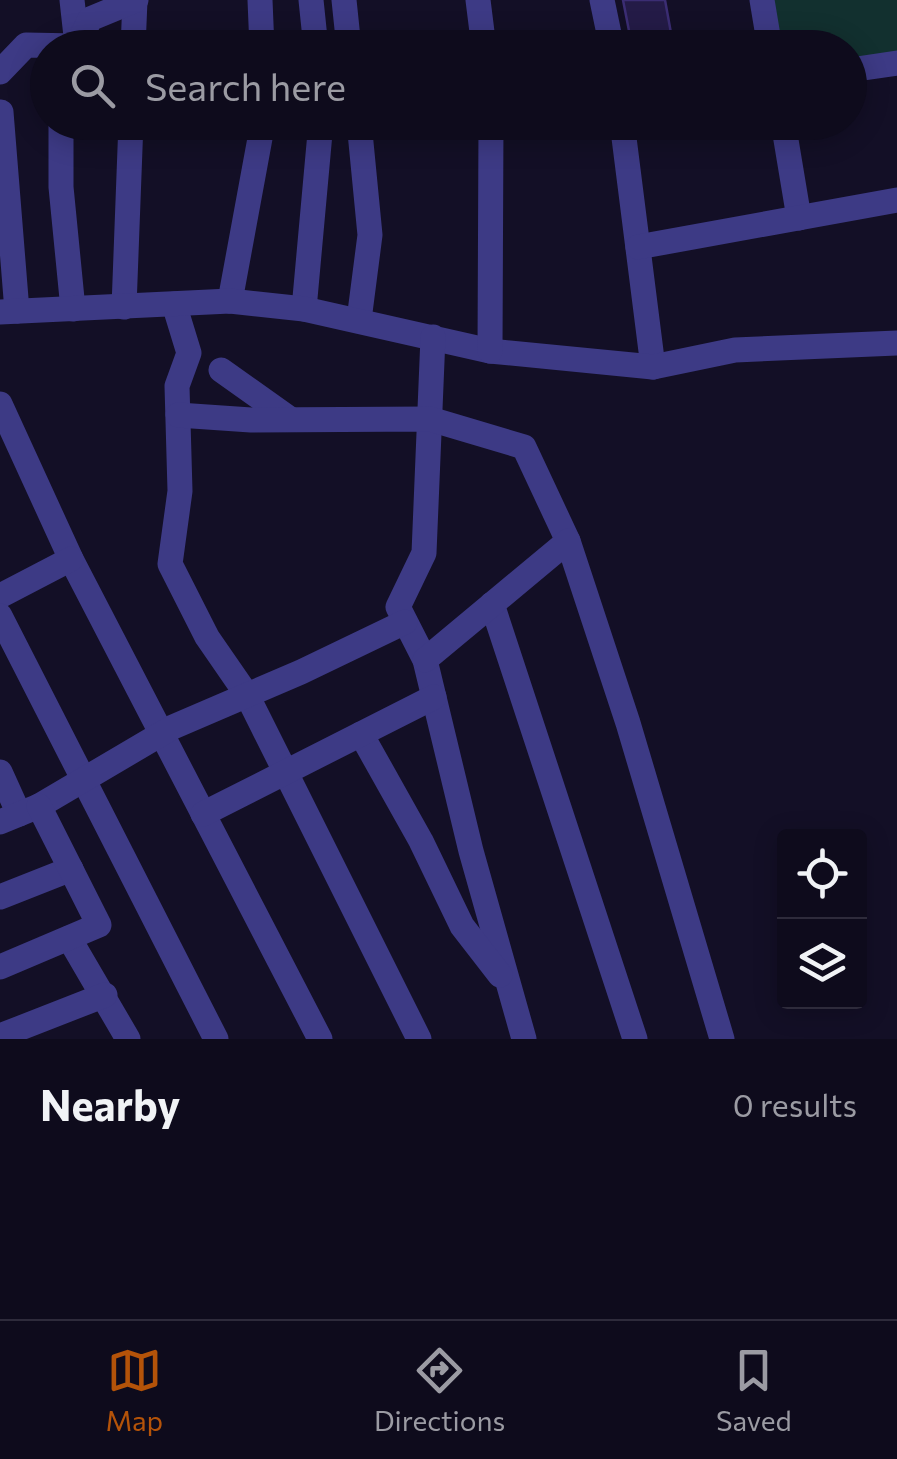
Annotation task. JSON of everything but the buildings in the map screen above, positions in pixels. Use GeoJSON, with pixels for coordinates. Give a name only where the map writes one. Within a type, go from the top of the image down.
{"type":"FeatureCollection","features":[{"type":"Feature","properties":{"kind":"street"},"geometry":{"type":"LineString","coordinates":[[67,30],[72,0]]}},
{"type":"Feature","properties":{"kind":"street"},"geometry":{"type":"LineString","coordinates":[[80,30],[90,19],[135,0],[134,30]]}},
{"type":"Feature","properties":{"kind":"street"},"geometry":{"type":"LineString","coordinates":[[260,0],[261,30]]}},
{"type":"Feature","properties":{"kind":"street"},"geometry":{"type":"LineString","coordinates":[[312,0],[314,30]]}},
{"type":"Feature","properties":{"kind":"street"},"geometry":{"type":"LineString","coordinates":[[344,0],[347,30]]}},
{"type":"Feature","properties":{"kind":"street"},"geometry":{"type":"LineString","coordinates":[[478,0],[482,30]]}},
{"type":"Feature","properties":{"kind":"street"},"geometry":{"type":"LineString","coordinates":[[602,0],[608,30]]}},
{"type":"Feature","properties":{"kind":"street"},"geometry":{"type":"LineString","coordinates":[[762,0],[767,30]]}},
{"type":"Feature","properties":{"kind":"street"},"geometry":{"type":"LineString","coordinates":[[0,72],[30,45]]}},
{"type":"Feature","properties":{"kind":"street"},"geometry":{"type":"LineString","coordinates":[[867,67],[897,63]]}},
{"type":"Feature","properties":{"kind":"street"},"geometry":{"type":"LineString","coordinates":[[0,110],[8,312],[230,302],[304,309],[490,351],[653,367],[736,350],[897,343]]}},
{"type":"Feature","properties":{"kind":"street"},"geometry":{"type":"LineString","coordinates":[[61,140],[61,187],[73,309]]}},
{"type":"Feature","properties":{"kind":"street"},"geometry":{"type":"LineString","coordinates":[[124,307],[130,140]]}},
{"type":"Feature","properties":{"kind":"street"},"geometry":{"type":"LineString","coordinates":[[230,302],[261,140]]}},
{"type":"Feature","properties":{"kind":"street"},"geometry":{"type":"LineString","coordinates":[[304,309],[319,140]]}},
{"type":"Feature","properties":{"kind":"street"},"geometry":{"type":"LineString","coordinates":[[359,320],[370,235],[361,140]]}},
{"type":"Feature","properties":{"kind":"street"},"geometry":{"type":"LineString","coordinates":[[490,351],[491,140]]}},
{"type":"Feature","properties":{"kind":"street"},"geometry":{"type":"LineString","coordinates":[[624,140],[653,367]]}},
{"type":"Feature","properties":{"kind":"street"},"geometry":{"type":"LineString","coordinates":[[786,140],[799,218]]}},
{"type":"Feature","properties":{"kind":"street"},"geometry":{"type":"LineString","coordinates":[[638,247],[897,200]]}},
{"type":"Feature","properties":{"kind":"street"},"geometry":{"type":"LineString","coordinates":[[174,304],[189,353],[178,386],[180,491],[170,564],[207,637],[247,695],[419,1039]]}},
{"type":"Feature","properties":{"kind":"street"},"geometry":{"type":"LineString","coordinates":[[432,337],[424,553],[398,607],[425,660],[509,987],[516,1037]]}},
{"type":"Feature","properties":{"kind":"street"},"geometry":{"type":"LineString","coordinates":[[221,370],[290,419]]}},
{"type":"Feature","properties":{"kind":"street"},"geometry":{"type":"LineString","coordinates":[[0,404],[71,559],[320,1039]]}},
{"type":"Feature","properties":{"kind":"street"},"geometry":{"type":"LineString","coordinates":[[178,415],[430,419],[524,447],[568,541],[628,724],[722,1039]]}},
{"type":"Feature","properties":{"kind":"street"},"geometry":{"type":"LineString","coordinates":[[425,660],[568,541]]}},
{"type":"Feature","properties":{"kind":"street"},"geometry":{"type":"LineString","coordinates":[[0,596],[71,559]]}},
{"type":"Feature","properties":{"kind":"street"},"geometry":{"type":"LineString","coordinates":[[492,604],[635,1039]]}},
{"type":"Feature","properties":{"kind":"street"},"geometry":{"type":"LineString","coordinates":[[0,616],[216,1039]]}},
{"type":"Feature","properties":{"kind":"street"},"geometry":{"type":"LineString","coordinates":[[19,814],[161,734],[405,622]]}},
{"type":"Feature","properties":{"kind":"street"},"geometry":{"type":"LineString","coordinates":[[203,814],[434,697]]}},
{"type":"Feature","properties":{"kind":"street"},"geometry":{"type":"LineString","coordinates":[[361,734],[421,841],[462,926],[509,987]]}},
{"type":"Feature","properties":{"kind":"street"},"geometry":{"type":"LineString","coordinates":[[0,772],[19,814],[70,869],[98,924],[0,967]]}},
{"type":"Feature","properties":{"kind":"street"},"geometry":{"type":"LineString","coordinates":[[0,897],[70,869]]}},
{"type":"Feature","properties":{"kind":"street"},"geometry":{"type":"LineString","coordinates":[[69,938],[128,1039]]}},
{"type":"Feature","properties":{"kind":"street"},"geometry":{"type":"LineString","coordinates":[[0,1036],[105,995]]}},
{"type":"Feature","properties":{"kind":"green space"},"geometry":{"type":"Polygon","coordinates":[[[762,0],[897,0],[897,63],[867,67],[867,30],[767,30],[762,0]]]}}]}
